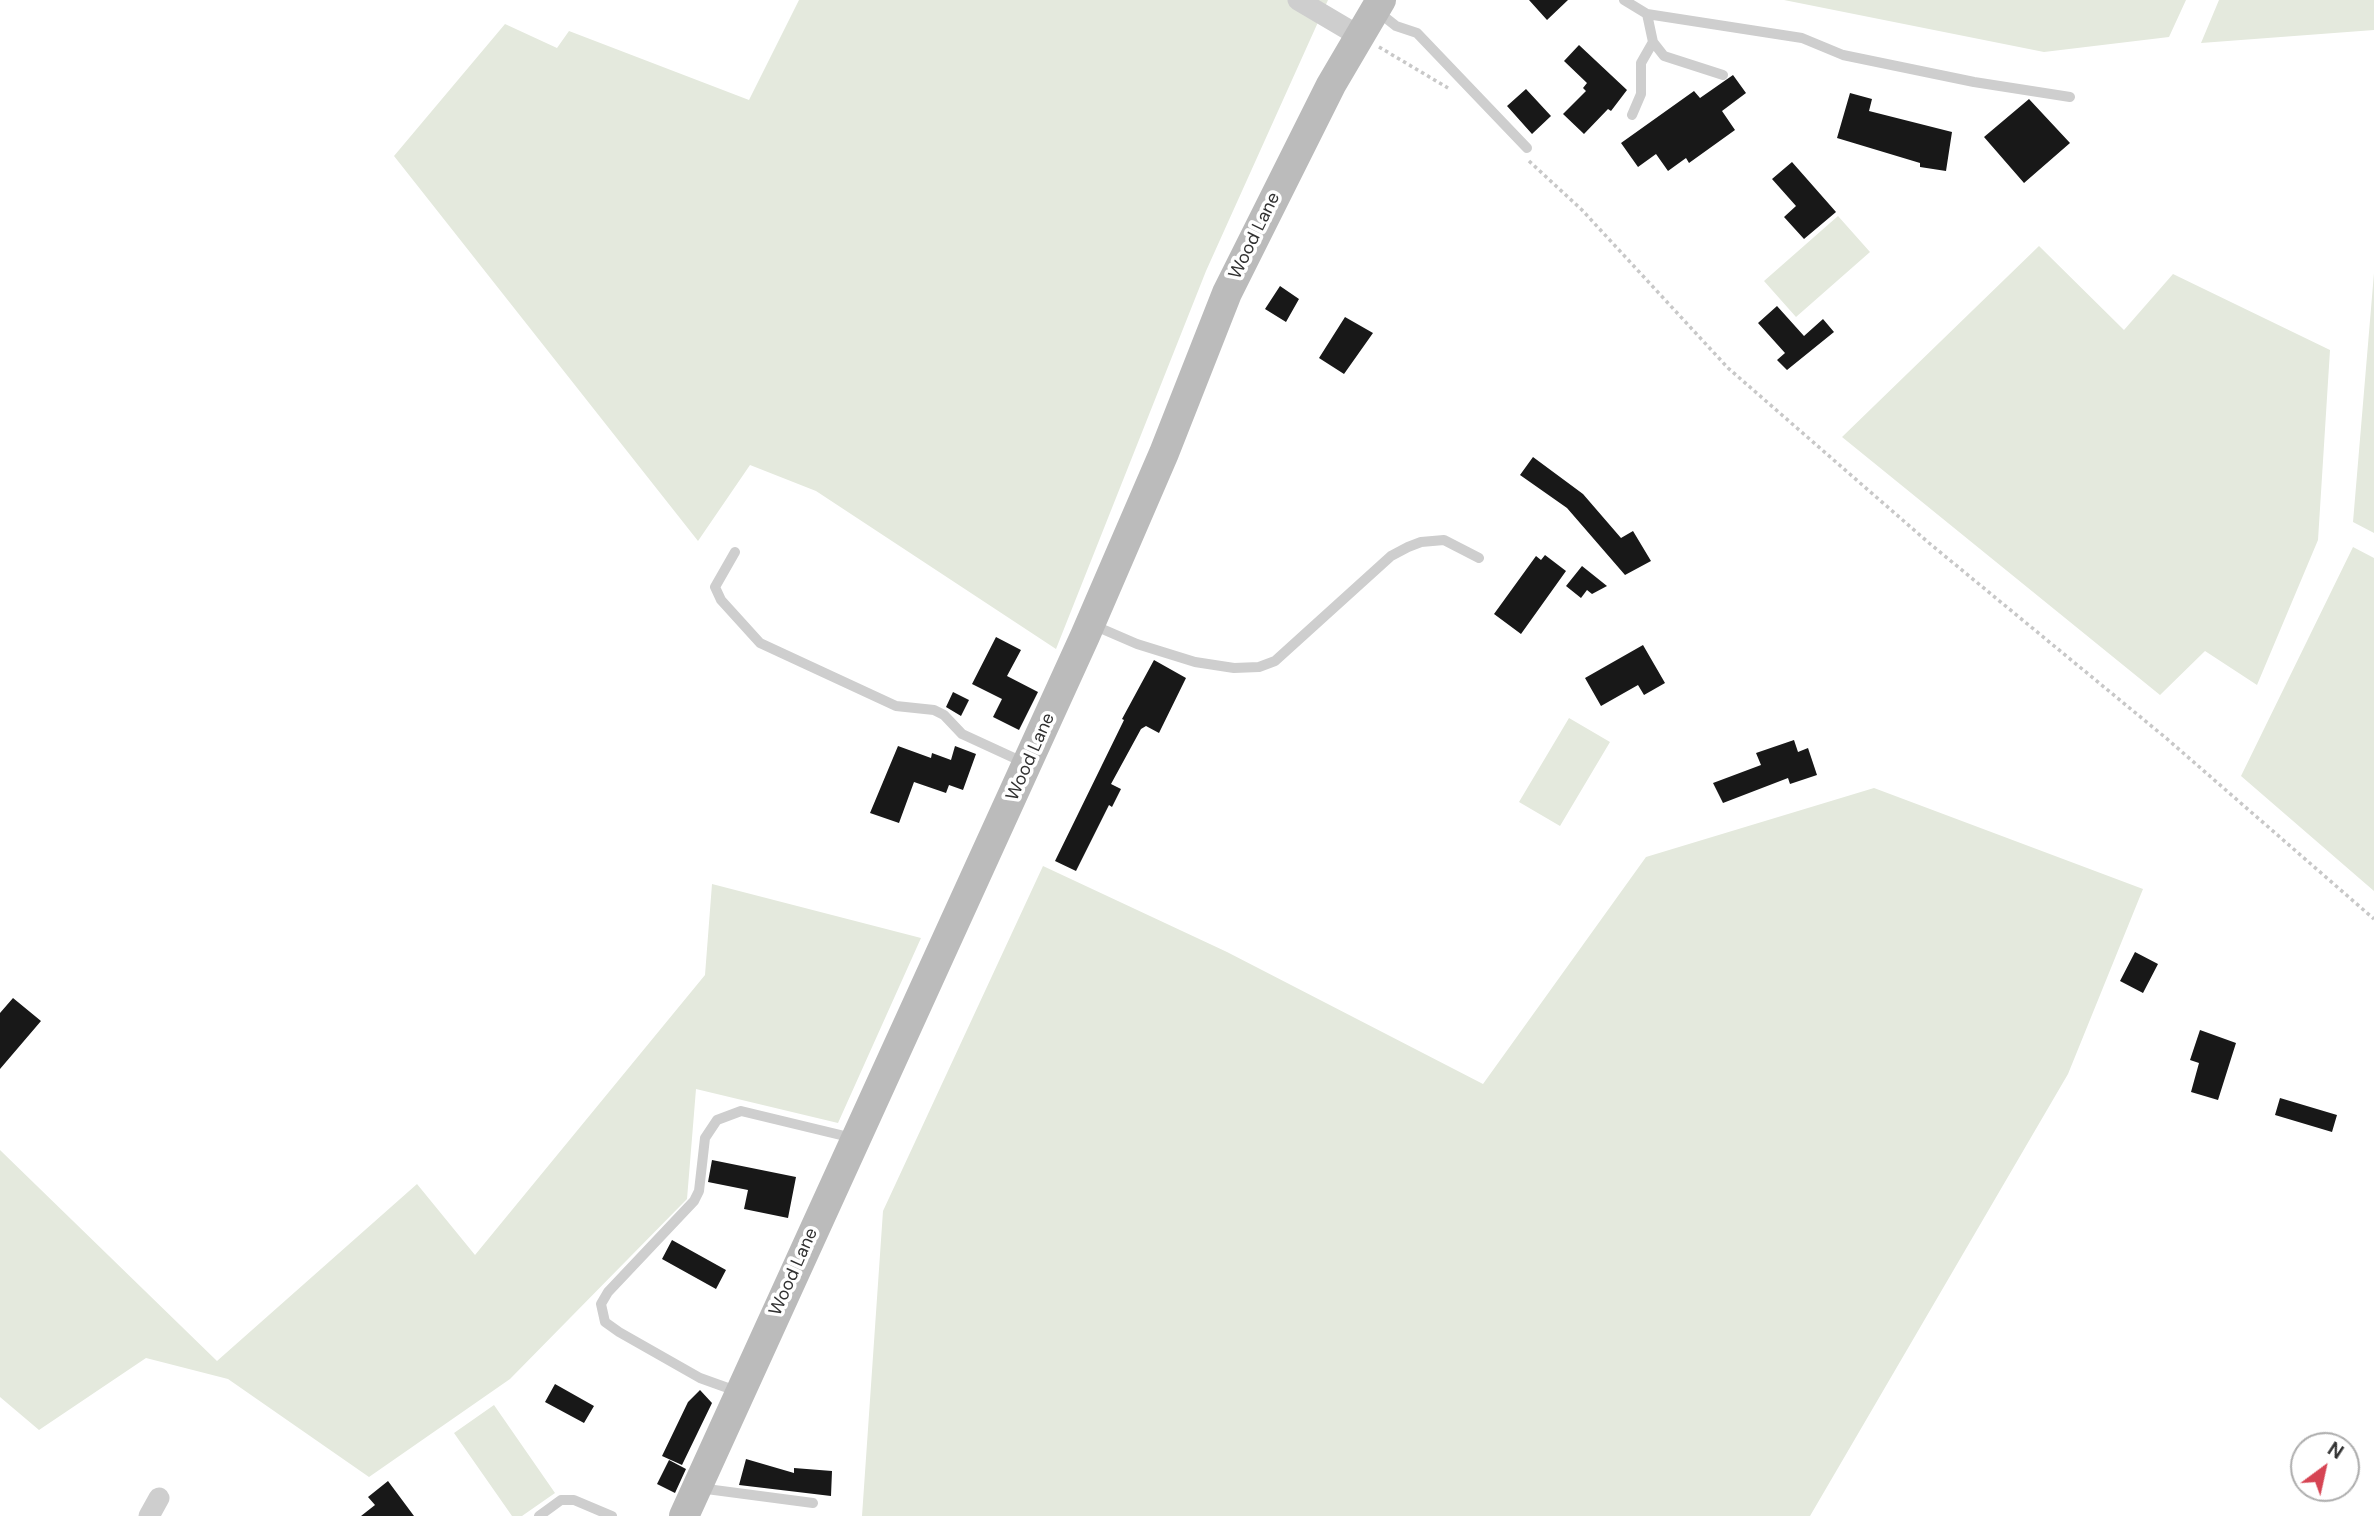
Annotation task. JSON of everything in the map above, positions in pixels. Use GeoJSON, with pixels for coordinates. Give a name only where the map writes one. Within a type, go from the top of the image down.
{"type":"FeatureCollection","features":[{"type":"Feature","properties":{"kind":"street"},"geometry":{"type":"LineString","coordinates":[[1298,0],[1359,36]]}},
{"type":"Feature","properties":{"kind":"street","name":"Wood Lane"},"geometry":{"type":"LineString","coordinates":[[684,1516],[1090,624],[1164,453],[1227,293],[1302,141],[1378,5]]}},
{"type":"Feature","properties":{"kind":"lane"},"geometry":{"type":"LineString","coordinates":[[1624,0],[1647,14],[1802,38],[1843,55],[1974,82],[2070,97]]}},
{"type":"Feature","properties":{"kind":"lane"},"geometry":{"type":"LineString","coordinates":[[1378,5],[1396,26],[1417,33],[1524,151]]}},
{"type":"Feature","properties":{"kind":"lane"},"geometry":{"type":"LineString","coordinates":[[1647,14],[1653,43],[1664,56],[1723,75]]}},
{"type":"Feature","properties":{"kind":"lane"},"geometry":{"type":"LineString","coordinates":[[1632,115],[1642,94],[1641,63],[1653,43]]}},
{"type":"Feature","properties":{"kind":"lane"},"geometry":{"type":"LineString","coordinates":[[1090,624],[1138,644],[1195,662],[1234,668],[1259,667],[1275,661],[1391,556],[1408,547],[1421,541],[1444,540],[1479,558]]}},
{"type":"Feature","properties":{"kind":"lane"},"geometry":{"type":"LineString","coordinates":[[735,552],[715,587],[721,600],[760,643],[896,706],[934,710],[944,715],[962,734],[1027,764]]}},
{"type":"Feature","properties":{"kind":"lane"},"geometry":{"type":"LineString","coordinates":[[740,1393],[700,1378],[619,1332],[605,1322],[601,1304],[608,1292],[694,1201],[699,1191],[705,1138],[717,1120],[741,1111],[855,1139]]}},
{"type":"Feature","properties":{"kind":"lane"},"geometry":{"type":"LineString","coordinates":[[697,1488],[813,1503]]}},
{"type":"Feature","properties":{"kind":"lane"},"geometry":{"type":"LineString","coordinates":[[539,1516],[561,1500],[574,1500],[612,1516]]}},
{"type":"Feature","properties":{"kind":"path"},"geometry":{"type":"LineString","coordinates":[[1359,36],[1450,90]]}},
{"type":"Feature","properties":{"kind":"path"},"geometry":{"type":"LineString","coordinates":[[1524,151],[1582,209],[1728,368],[1928,543],[2166,738],[2374,919]]}},
{"type":"Feature","properties":{"kind":"shaded area"},"geometry":{"type":"Polygon","coordinates":[[[799,0],[1328,0],[1206,271],[1056,649],[816,491],[750,465],[698,541],[394,156],[505,24],[557,48],[569,31],[749,100],[799,0]]]}},
{"type":"Feature","properties":{"kind":"shaded area"},"geometry":{"type":"Polygon","coordinates":[[[1784,0],[2186,0],[2169,37],[2044,52],[1784,0]]]}},
{"type":"Feature","properties":{"kind":"shaded area"},"geometry":{"type":"Polygon","coordinates":[[[2219,0],[2374,0],[2374,30],[2201,43],[2219,0]]]}},
{"type":"Feature","properties":{"kind":"shaded area"},"geometry":{"type":"Polygon","coordinates":[[[1838,216],[1870,252],[1796,317],[1764,281],[1838,216]]]}},
{"type":"Feature","properties":{"kind":"shaded area"},"geometry":{"type":"Polygon","coordinates":[[[2039,246],[2124,330],[2173,274],[2330,350],[2318,540],[2257,685],[2205,651],[2160,695],[1842,437],[2039,246]]]}},
{"type":"Feature","properties":{"kind":"shaded area"},"geometry":{"type":"Polygon","coordinates":[[[2374,273],[2374,533],[2353,522],[2374,273]]]}},
{"type":"Feature","properties":{"kind":"shaded area"},"geometry":{"type":"Polygon","coordinates":[[[2353,547],[2374,558],[2374,891],[2241,776],[2353,547]]]}},
{"type":"Feature","properties":{"kind":"shaded area"},"geometry":{"type":"Polygon","coordinates":[[[1569,718],[1610,742],[1560,826],[1519,802],[1569,718]]]}},
{"type":"Feature","properties":{"kind":"shaded area"},"geometry":{"type":"Polygon","coordinates":[[[1874,788],[2143,889],[2068,1074],[1810,1516],[862,1516],[883,1211],[1043,866],[1227,952],[1483,1084],[1646,857],[1874,788]]]}},
{"type":"Feature","properties":{"kind":"shaded area"},"geometry":{"type":"Polygon","coordinates":[[[712,884],[921,938],[838,1123],[696,1089],[687,1199],[510,1379],[369,1477],[228,1379],[146,1358],[39,1430],[0,1397],[0,1150],[217,1361],[417,1184],[475,1255],[705,975],[712,884]]]}},
{"type":"Feature","properties":{"kind":"shaded area"},"geometry":{"type":"Polygon","coordinates":[[[494,1405],[555,1493],[522,1516],[512,1516],[454,1433],[494,1405]]]}},
{"type":"Feature","properties":{"kind":"building"},"geometry":{"type":"Polygon","coordinates":[[[1529,0],[1568,0],[1547,20],[1529,0]]]}},
{"type":"Feature","properties":{"kind":"building"},"geometry":{"type":"Polygon","coordinates":[[[1579,45],[1627,90],[1611,111],[1608,109],[1584,134],[1563,114],[1586,91],[1583,88],[1587,83],[1564,61],[1579,45]]]}},
{"type":"Feature","properties":{"kind":"building"},"geometry":{"type":"Polygon","coordinates":[[[1733,75],[1746,93],[1722,111],[1735,130],[1689,163],[1686,158],[1668,171],[1656,154],[1638,167],[1621,143],[1694,91],[1700,98],[1733,75]]]}},
{"type":"Feature","properties":{"kind":"building"},"geometry":{"type":"Polygon","coordinates":[[[1526,89],[1551,116],[1532,134],[1507,106],[1526,89]]]}},
{"type":"Feature","properties":{"kind":"building"},"geometry":{"type":"Polygon","coordinates":[[[1850,93],[1872,99],[1869,111],[1952,132],[1946,171],[1920,167],[1920,163],[1837,138],[1850,93]]]}},
{"type":"Feature","properties":{"kind":"building"},"geometry":{"type":"Polygon","coordinates":[[[2029,99],[2070,143],[2024,183],[1984,137],[2029,99]]]}},
{"type":"Feature","properties":{"kind":"building"},"geometry":{"type":"Polygon","coordinates":[[[1792,162],[1836,212],[1804,239],[1784,217],[1796,206],[1772,179],[1792,162]]]}},
{"type":"Feature","properties":{"kind":"building"},"geometry":{"type":"Polygon","coordinates":[[[1280,286],[1299,299],[1286,322],[1265,309],[1280,286]]]}},
{"type":"Feature","properties":{"kind":"building"},"geometry":{"type":"Polygon","coordinates":[[[1777,306],[1804,336],[1823,319],[1834,332],[1787,370],[1777,360],[1785,353],[1758,323],[1777,306]]]}},
{"type":"Feature","properties":{"kind":"building"},"geometry":{"type":"Polygon","coordinates":[[[1345,317],[1373,333],[1344,374],[1319,358],[1345,317]]]}},
{"type":"Feature","properties":{"kind":"building"},"geometry":{"type":"Polygon","coordinates":[[[1533,457],[1583,494],[1621,538],[1633,531],[1651,561],[1625,575],[1567,508],[1520,475],[1533,457]]]}},
{"type":"Feature","properties":{"kind":"building"},"geometry":{"type":"Polygon","coordinates":[[[1545,555],[1566,571],[1521,634],[1494,614],[1536,556],[1541,560],[1545,555]]]}},
{"type":"Feature","properties":{"kind":"building"},"geometry":{"type":"Polygon","coordinates":[[[1582,566],[1607,586],[1592,594],[1587,590],[1581,598],[1566,586],[1582,566]]]}},
{"type":"Feature","properties":{"kind":"building"},"geometry":{"type":"Polygon","coordinates":[[[996,637],[1021,650],[1007,676],[1038,692],[1019,730],[993,717],[1002,699],[972,684],[996,637]]]}},
{"type":"Feature","properties":{"kind":"building"},"geometry":{"type":"Polygon","coordinates":[[[1643,645],[1665,683],[1644,695],[1638,685],[1601,706],[1585,678],[1643,645]]]}},
{"type":"Feature","properties":{"kind":"building"},"geometry":{"type":"Polygon","coordinates":[[[1154,660],[1186,678],[1159,733],[1146,726],[1141,729],[1111,784],[1121,789],[1112,807],[1109,805],[1076,871],[1055,861],[1124,720],[1122,719],[1154,660]]]}},
{"type":"Feature","properties":{"kind":"building"},"geometry":{"type":"Polygon","coordinates":[[[953,692],[969,700],[961,716],[946,707],[953,692]]]}},
{"type":"Feature","properties":{"kind":"building"},"geometry":{"type":"Polygon","coordinates":[[[1794,740],[1798,752],[1808,748],[1817,775],[1790,784],[1788,778],[1723,803],[1713,783],[1761,765],[1756,753],[1794,740]]]}},
{"type":"Feature","properties":{"kind":"building"},"geometry":{"type":"Polygon","coordinates":[[[898,746],[931,758],[932,753],[951,760],[955,746],[976,754],[963,790],[949,785],[946,793],[914,782],[899,823],[870,813],[898,746]]]}},
{"type":"Feature","properties":{"kind":"building"},"geometry":{"type":"Polygon","coordinates":[[[2135,952],[2158,964],[2143,993],[2120,981],[2135,952]]]}},
{"type":"Feature","properties":{"kind":"building"},"geometry":{"type":"Polygon","coordinates":[[[13,998],[41,1021],[0,1069],[0,1013],[13,998]]]}},
{"type":"Feature","properties":{"kind":"building"},"geometry":{"type":"Polygon","coordinates":[[[2200,1030],[2236,1043],[2218,1100],[2191,1092],[2199,1063],[2190,1060],[2200,1030]]]}},
{"type":"Feature","properties":{"kind":"building"},"geometry":{"type":"Polygon","coordinates":[[[2280,1098],[2337,1115],[2332,1132],[2275,1115],[2280,1098]]]}},
{"type":"Feature","properties":{"kind":"building"},"geometry":{"type":"Polygon","coordinates":[[[712,1160],[796,1177],[788,1218],[744,1209],[748,1190],[708,1182],[712,1160]]]}},
{"type":"Feature","properties":{"kind":"building"},"geometry":{"type":"Polygon","coordinates":[[[672,1240],[726,1270],[716,1289],[662,1259],[672,1240]]]}},
{"type":"Feature","properties":{"kind":"building"},"geometry":{"type":"Polygon","coordinates":[[[555,1384],[594,1406],[584,1423],[545,1402],[555,1384]]]}},
{"type":"Feature","properties":{"kind":"building"},"geometry":{"type":"Polygon","coordinates":[[[700,1390],[712,1403],[682,1465],[662,1456],[688,1402],[700,1390]]]}},
{"type":"Feature","properties":{"kind":"building"},"geometry":{"type":"Polygon","coordinates":[[[746,1459],[794,1473],[794,1468],[832,1471],[831,1496],[739,1485],[746,1459]]]}},
{"type":"Feature","properties":{"kind":"building"},"geometry":{"type":"Polygon","coordinates":[[[669,1460],[686,1469],[675,1493],[657,1484],[669,1460]]]}},
{"type":"Feature","properties":{"kind":"building"},"geometry":{"type":"Polygon","coordinates":[[[388,1481],[414,1516],[361,1516],[375,1505],[368,1497],[388,1481]]]}}]}
